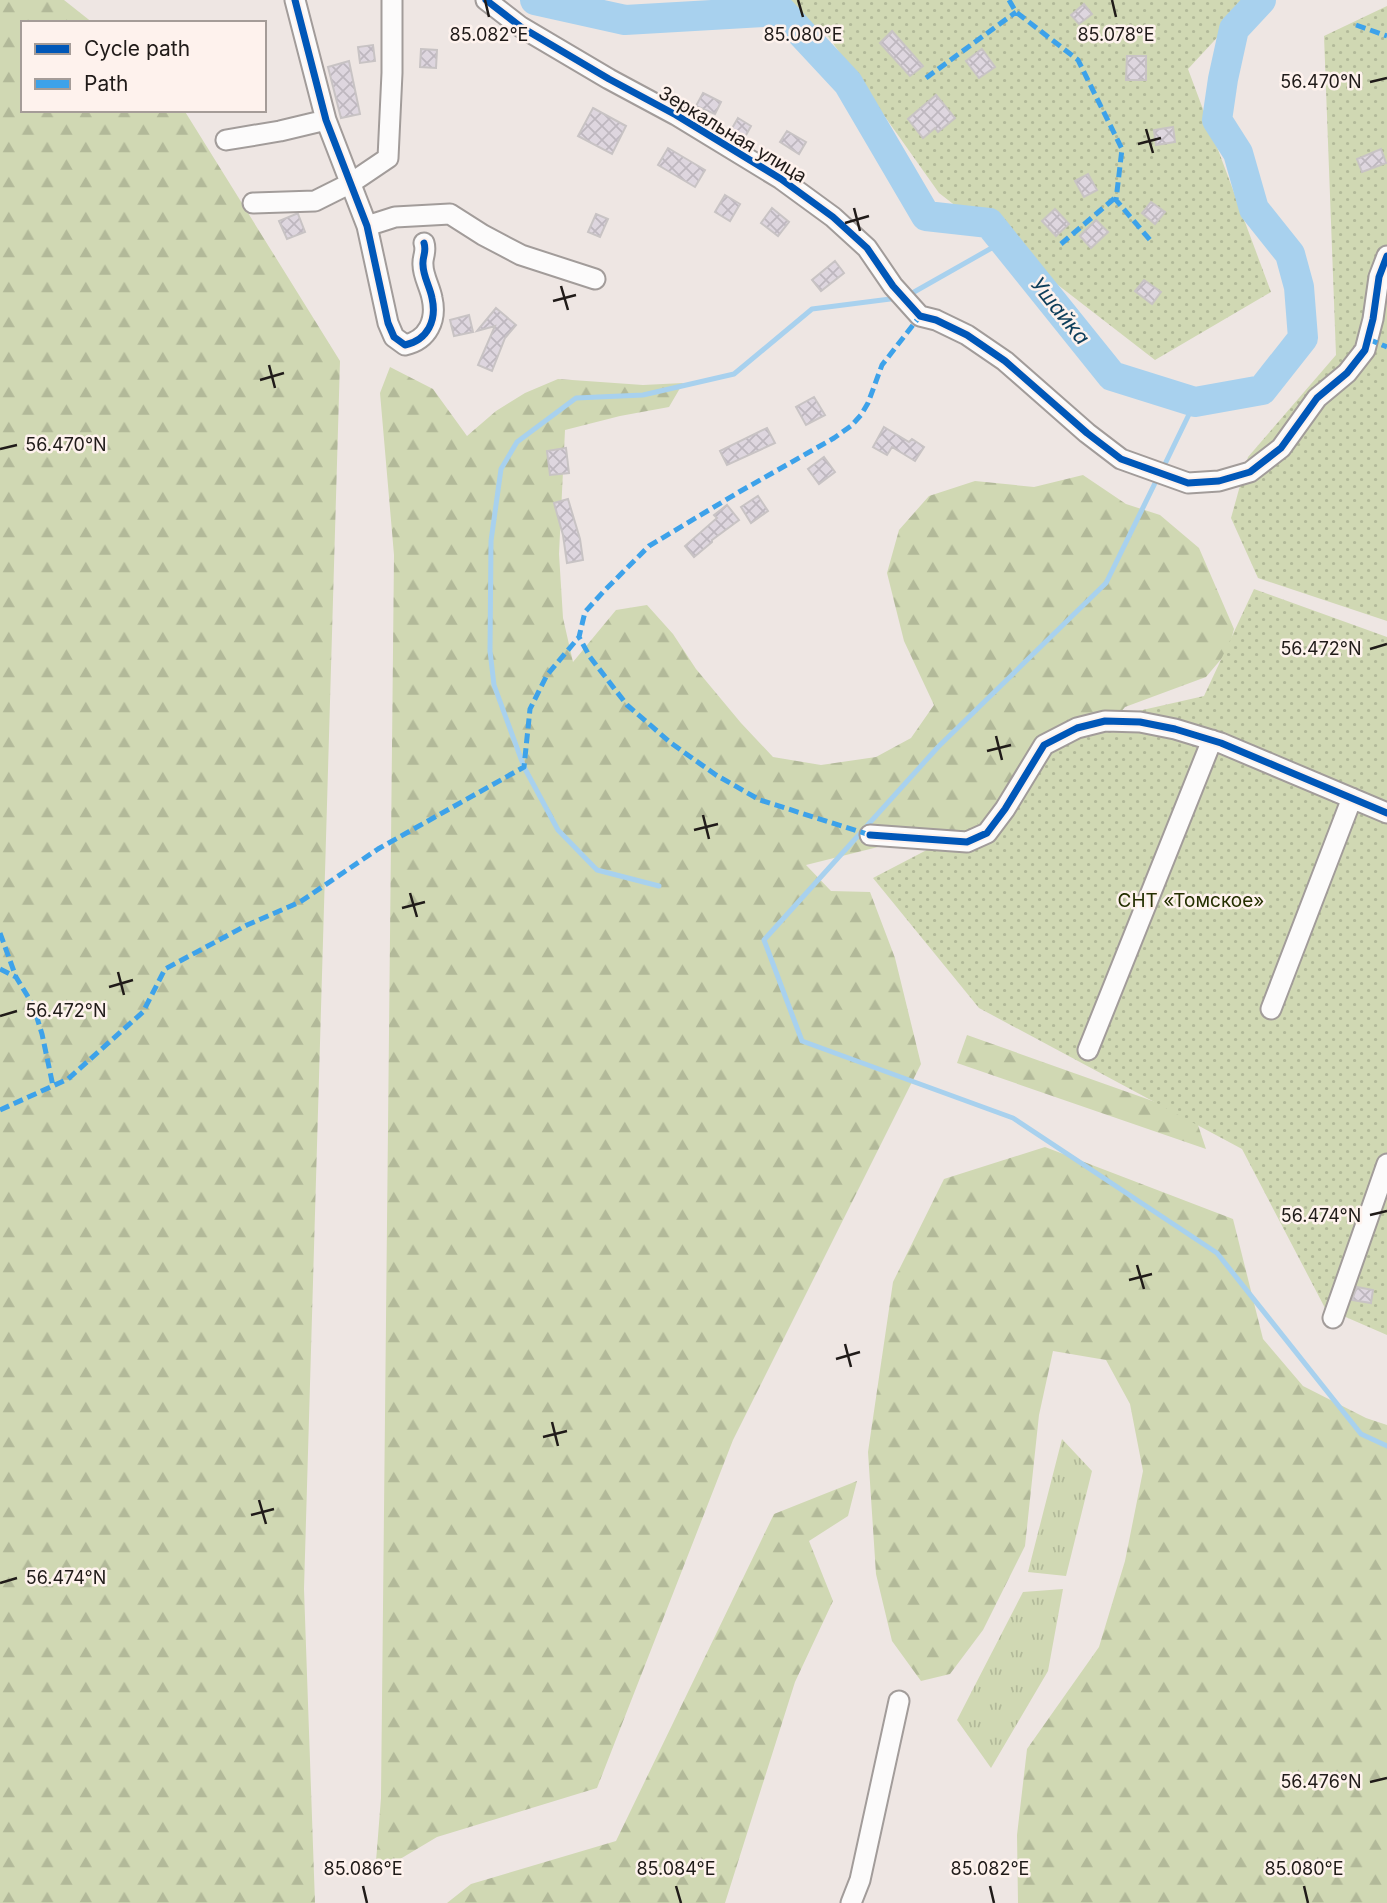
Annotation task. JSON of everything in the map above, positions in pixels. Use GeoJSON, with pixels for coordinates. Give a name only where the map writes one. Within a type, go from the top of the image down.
{"type":"FeatureCollection","features":[{"type":"Feature","properties":{"kind":"street"},"geometry":{"type":"LineString","coordinates":[[295,0],[326,120],[367,226],[388,323],[394,337],[405,345],[428,333],[431,321],[433,300],[422,264],[426,250],[424,243]]}},
{"type":"Feature","properties":{"kind":"street"},"geometry":{"type":"LineString","coordinates":[[253,203],[315,201],[351,183],[388,158],[392,0]]}},
{"type":"Feature","properties":{"kind":"street","name":"Зеркальная улица"},"geometry":{"type":"LineString","coordinates":[[486,0],[521,27],[608,79],[687,121],[781,179],[833,218],[867,248],[893,286],[920,316],[936,320],[967,335],[1005,361],[1121,459],[1188,482],[1219,481],[1250,472],[1281,448],[1317,398],[1347,373],[1365,350],[1379,277],[1387,256]]}},
{"type":"Feature","properties":{"kind":"street"},"geometry":{"type":"LineString","coordinates":[[226,140],[326,120]]}},
{"type":"Feature","properties":{"kind":"street"},"geometry":{"type":"LineString","coordinates":[[367,226],[395,217],[450,214],[521,255],[595,279]]}},
{"type":"Feature","properties":{"kind":"street"},"geometry":{"type":"LineString","coordinates":[[870,835],[967,842],[987,833],[1044,745],[1077,728],[1105,721],[1140,722],[1212,740],[1387,813]]}},
{"type":"Feature","properties":{"kind":"street"},"geometry":{"type":"LineString","coordinates":[[1088,1050],[1212,740]]}},
{"type":"Feature","properties":{"kind":"street"},"geometry":{"type":"LineString","coordinates":[[1271,1009],[1352,798]]}},
{"type":"Feature","properties":{"kind":"street"},"geometry":{"type":"LineString","coordinates":[[1333,1318],[1387,1164]]}},
{"type":"Feature","properties":{"kind":"street"},"geometry":{"type":"LineString","coordinates":[[851,1903],[860,1880],[899,1702]]}},
{"type":"Feature","properties":{"kind":"green space"},"geometry":{"type":"Polygon","coordinates":[[[0,0],[64,0],[90,21],[21,21],[21,112],[185,112],[340,361],[304,1589],[315,1903],[0,1903],[0,0]]]}},
{"type":"Feature","properties":{"kind":"green space"},"geometry":{"type":"Polygon","coordinates":[[[735,0],[1252,0],[1188,69],[1271,292],[1155,360],[939,193],[825,32],[735,0]]]}},
{"type":"Feature","properties":{"kind":"green space"},"geometry":{"type":"Polygon","coordinates":[[[1387,6],[1387,621],[1258,578],[1231,518],[1248,457],[1336,355],[1324,36],[1387,6]]]}},
{"type":"Feature","properties":{"kind":"green space"},"geometry":{"type":"Polygon","coordinates":[[[390,367],[433,389],[467,436],[496,411],[525,393],[558,379],[643,385],[683,383],[669,407],[565,430],[559,554],[563,618],[573,662],[616,610],[647,605],[673,634],[696,669],[773,757],[821,765],[876,757],[911,738],[934,705],[904,641],[887,573],[899,530],[929,496],[975,481],[1034,487],[1083,475],[1126,504],[1160,515],[1199,548],[1234,629],[1228,651],[1206,677],[1125,707],[1110,725],[1027,777],[971,835],[918,837],[806,865],[831,891],[870,892],[895,958],[921,1064],[733,1440],[597,1788],[437,1837],[375,1874],[381,1798],[394,555],[380,393],[390,367]]]}},
{"type":"Feature","properties":{"kind":"green space","name":"СНТ «Томское»"},"geometry":{"type":"Polygon","coordinates":[[[1254,589],[1387,637],[1387,1335],[1325,1308],[1242,1149],[979,1008],[873,878],[990,817],[1037,734],[1204,696],[1254,589]]]}},
{"type":"Feature","properties":{"kind":"green space"},"geometry":{"type":"Polygon","coordinates":[[[967,1035],[1195,1116],[1206,1149],[957,1063],[967,1035]]]}},
{"type":"Feature","properties":{"kind":"green space"},"geometry":{"type":"Polygon","coordinates":[[[1045,1147],[1233,1219],[1263,1339],[1303,1386],[1366,1418],[1387,1425],[1387,1903],[1018,1903],[1017,1835],[1027,1749],[1099,1647],[1125,1561],[1143,1471],[1130,1404],[1106,1360],[1053,1351],[1039,1415],[1025,1546],[983,1630],[950,1674],[921,1681],[892,1641],[876,1574],[868,1452],[893,1282],[944,1179],[1045,1147]]]}},
{"type":"Feature","properties":{"kind":"green space"},"geometry":{"type":"Polygon","coordinates":[[[1062,1439],[1092,1471],[1066,1576],[1028,1572],[1062,1439]]]}},
{"type":"Feature","properties":{"kind":"green space"},"geometry":{"type":"Polygon","coordinates":[[[857,1481],[848,1516],[809,1541],[833,1601],[795,1682],[725,1903],[447,1903],[471,1884],[616,1841],[774,1514],[857,1481]]]}},
{"type":"Feature","properties":{"kind":"green space"},"geometry":{"type":"Polygon","coordinates":[[[1063,1589],[1048,1671],[991,1768],[957,1720],[1023,1592],[1063,1589]]]}},
{"type":"Feature","properties":{"kind":"building"},"geometry":{"type":"Polygon","coordinates":[[[1084,4],[1092,14],[1079,24],[1071,15],[1084,4]]]}},
{"type":"Feature","properties":{"kind":"building"},"geometry":{"type":"Polygon","coordinates":[[[892,31],[923,66],[910,76],[880,43],[892,31]]]}},
{"type":"Feature","properties":{"kind":"building"},"geometry":{"type":"Polygon","coordinates":[[[373,45],[375,61],[360,63],[358,47],[373,45]]]}},
{"type":"Feature","properties":{"kind":"building"},"geometry":{"type":"Polygon","coordinates":[[[421,49],[437,50],[436,68],[420,67],[421,49]]]}},
{"type":"Feature","properties":{"kind":"building"},"geometry":{"type":"Polygon","coordinates":[[[982,49],[995,67],[979,78],[966,61],[982,49]]]}},
{"type":"Feature","properties":{"kind":"building"},"geometry":{"type":"Polygon","coordinates":[[[1127,56],[1146,56],[1146,80],[1126,80],[1127,56]]]}},
{"type":"Feature","properties":{"kind":"building"},"geometry":{"type":"Polygon","coordinates":[[[349,61],[360,114],[341,118],[328,67],[349,61]]]}},
{"type":"Feature","properties":{"kind":"building"},"geometry":{"type":"Polygon","coordinates":[[[703,93],[721,102],[715,114],[696,106],[703,93]]]}},
{"type":"Feature","properties":{"kind":"building"},"geometry":{"type":"Polygon","coordinates":[[[936,95],[955,118],[938,132],[935,128],[923,138],[908,119],[936,95]]]}},
{"type":"Feature","properties":{"kind":"building"},"geometry":{"type":"Polygon","coordinates":[[[593,108],[626,126],[612,154],[578,136],[593,108]]]}},
{"type":"Feature","properties":{"kind":"building"},"geometry":{"type":"Polygon","coordinates":[[[738,118],[751,126],[745,137],[731,130],[738,118]]]}},
{"type":"Feature","properties":{"kind":"building"},"geometry":{"type":"Polygon","coordinates":[[[1173,127],[1175,142],[1156,145],[1154,130],[1173,127]]]}},
{"type":"Feature","properties":{"kind":"building"},"geometry":{"type":"Polygon","coordinates":[[[787,131],[806,142],[799,154],[780,142],[787,131]]]}},
{"type":"Feature","properties":{"kind":"building"},"geometry":{"type":"Polygon","coordinates":[[[668,148],[705,170],[695,187],[658,165],[668,148]]]}},
{"type":"Feature","properties":{"kind":"building"},"geometry":{"type":"Polygon","coordinates":[[[1381,149],[1386,163],[1362,172],[1357,159],[1381,149]]]}},
{"type":"Feature","properties":{"kind":"building"},"geometry":{"type":"Polygon","coordinates":[[[1088,174],[1097,190],[1084,197],[1075,181],[1088,174]]]}},
{"type":"Feature","properties":{"kind":"building"},"geometry":{"type":"Polygon","coordinates":[[[725,195],[740,204],[730,221],[715,212],[725,195]]]}},
{"type":"Feature","properties":{"kind":"building"},"geometry":{"type":"Polygon","coordinates":[[[1151,202],[1165,212],[1155,224],[1142,213],[1151,202]]]}},
{"type":"Feature","properties":{"kind":"building"},"geometry":{"type":"Polygon","coordinates":[[[772,208],[789,222],[778,236],[761,223],[772,208]]]}},
{"type":"Feature","properties":{"kind":"building"},"geometry":{"type":"Polygon","coordinates":[[[1055,209],[1069,224],[1056,236],[1042,221],[1055,209]]]}},
{"type":"Feature","properties":{"kind":"building"},"geometry":{"type":"Polygon","coordinates":[[[296,214],[305,232],[287,239],[279,221],[296,214]]]}},
{"type":"Feature","properties":{"kind":"building"},"geometry":{"type":"Polygon","coordinates":[[[596,214],[608,219],[600,237],[588,232],[596,214]]]}},
{"type":"Feature","properties":{"kind":"building"},"geometry":{"type":"Polygon","coordinates":[[[1096,220],[1108,232],[1091,248],[1080,236],[1096,220]]]}},
{"type":"Feature","properties":{"kind":"building"},"geometry":{"type":"Polygon","coordinates":[[[835,261],[844,273],[821,291],[812,280],[835,261]]]}},
{"type":"Feature","properties":{"kind":"building"},"geometry":{"type":"Polygon","coordinates":[[[1144,280],[1161,292],[1152,304],[1135,291],[1144,280]]]}},
{"type":"Feature","properties":{"kind":"building"},"geometry":{"type":"Polygon","coordinates":[[[496,308],[516,325],[505,338],[492,371],[478,365],[495,326],[477,331],[496,308]]]}},
{"type":"Feature","properties":{"kind":"building"},"geometry":{"type":"Polygon","coordinates":[[[469,315],[473,332],[454,336],[450,320],[469,315]]]}},
{"type":"Feature","properties":{"kind":"building"},"geometry":{"type":"Polygon","coordinates":[[[814,397],[825,415],[806,425],[796,407],[814,397]]]}},
{"type":"Feature","properties":{"kind":"building"},"geometry":{"type":"Polygon","coordinates":[[[884,427],[909,442],[912,439],[924,447],[915,461],[892,447],[887,455],[873,447],[884,427]]]}},
{"type":"Feature","properties":{"kind":"building"},"geometry":{"type":"Polygon","coordinates":[[[767,428],[775,443],[727,465],[720,451],[767,428]]]}},
{"type":"Feature","properties":{"kind":"building"},"geometry":{"type":"Polygon","coordinates":[[[566,448],[569,473],[550,475],[547,451],[566,448]]]}},
{"type":"Feature","properties":{"kind":"building"},"geometry":{"type":"Polygon","coordinates":[[[824,457],[835,472],[819,484],[808,469],[824,457]]]}},
{"type":"Feature","properties":{"kind":"building"},"geometry":{"type":"Polygon","coordinates":[[[758,496],[768,511],[751,523],[741,507],[758,496]]]}},
{"type":"Feature","properties":{"kind":"building"},"geometry":{"type":"Polygon","coordinates":[[[568,499],[580,539],[583,560],[567,563],[554,503],[568,499]]]}},
{"type":"Feature","properties":{"kind":"building"},"geometry":{"type":"Polygon","coordinates":[[[727,505],[739,520],[694,557],[685,546],[717,518],[714,515],[727,505]]]}},
{"type":"Feature","properties":{"kind":"building"},"geometry":{"type":"Polygon","coordinates":[[[1357,1287],[1373,1290],[1371,1303],[1352,1300],[1357,1287]]]}},
{"type":"Feature","properties":{"kind":"waterway","name":"Ушайка"},"geometry":{"type":"LineString","coordinates":[[535,0],[625,20],[781,11],[848,83],[926,216],[989,223],[1112,376],[1195,402],[1262,390],[1303,338],[1299,287],[1290,254],[1254,209],[1238,153],[1217,120],[1234,29],[1261,0]]}},
{"type":"Feature","properties":{"kind":"waterway"},"geometry":{"type":"LineString","coordinates":[[907,296],[1004,241]]}},
{"type":"Feature","properties":{"kind":"waterway"},"geometry":{"type":"LineString","coordinates":[[659,886],[597,870],[558,830],[524,767],[494,685],[490,651],[491,541],[501,469],[517,442],[576,398],[643,395],[734,374],[812,309],[898,298]]}},
{"type":"Feature","properties":{"kind":"waterway"},"geometry":{"type":"LineString","coordinates":[[1163,468],[1195,402]]}},
{"type":"Feature","properties":{"kind":"waterway"},"geometry":{"type":"LineString","coordinates":[[1158,477],[1106,583],[938,747],[764,940],[802,1041],[1013,1118],[1217,1253],[1361,1434],[1387,1446]]}},
{"type":"Feature","properties":{"kind":"marked path"},"geometry":{"type":"LineString","coordinates":[[1009,0],[1016,12],[1078,60],[1122,149],[1116,200],[1150,240]]}},
{"type":"Feature","properties":{"kind":"marked path"},"geometry":{"type":"LineString","coordinates":[[926,78],[1016,12]]}},
{"type":"Feature","properties":{"kind":"marked path"},"geometry":{"type":"LineString","coordinates":[[1356,25],[1387,36]]}},
{"type":"Feature","properties":{"kind":"marked path"},"geometry":{"type":"LineString","coordinates":[[1061,244],[1116,197]]}},
{"type":"Feature","properties":{"kind":"marked path"},"geometry":{"type":"LineString","coordinates":[[870,835],[760,800],[716,775],[671,743],[627,705],[590,657],[579,637],[585,612],[649,546],[851,426],[868,403],[882,365],[920,316]]}},
{"type":"Feature","properties":{"kind":"marked path"},"geometry":{"type":"LineString","coordinates":[[1368,339],[1387,347]]}},
{"type":"Feature","properties":{"kind":"marked path"},"geometry":{"type":"LineString","coordinates":[[0,1110],[68,1079],[143,1012],[165,969],[247,925],[300,902],[378,849],[524,767],[530,709],[547,675],[579,637]]}},
{"type":"Feature","properties":{"kind":"marked path"},"geometry":{"type":"LineString","coordinates":[[0,933],[16,977],[33,1005],[53,1086]]}},
{"type":"Feature","properties":{"kind":"marked path"},"geometry":{"type":"LineString","coordinates":[[0,969],[16,977]]}},
{"type":"Feature","properties":{"kind":"cycle path"},"geometry":{"type":"LineString","coordinates":[[295,0],[326,120],[367,226],[388,323],[394,337],[405,345],[420,339],[432,321],[432,298],[423,269],[424,243]]}},
{"type":"Feature","properties":{"kind":"cycle path"},"geometry":{"type":"LineString","coordinates":[[486,0],[521,27],[676,115],[781,179],[833,217],[867,248],[893,286],[920,316],[936,320],[967,335],[1005,361],[1121,459],[1188,483],[1219,481],[1250,472],[1281,448],[1317,398],[1347,373],[1365,350],[1379,277],[1387,256]]}},
{"type":"Feature","properties":{"kind":"cycle path"},"geometry":{"type":"LineString","coordinates":[[870,835],[967,842],[987,833],[1044,745],[1077,728],[1105,721],[1140,722],[1221,743],[1387,813]]}}]}
